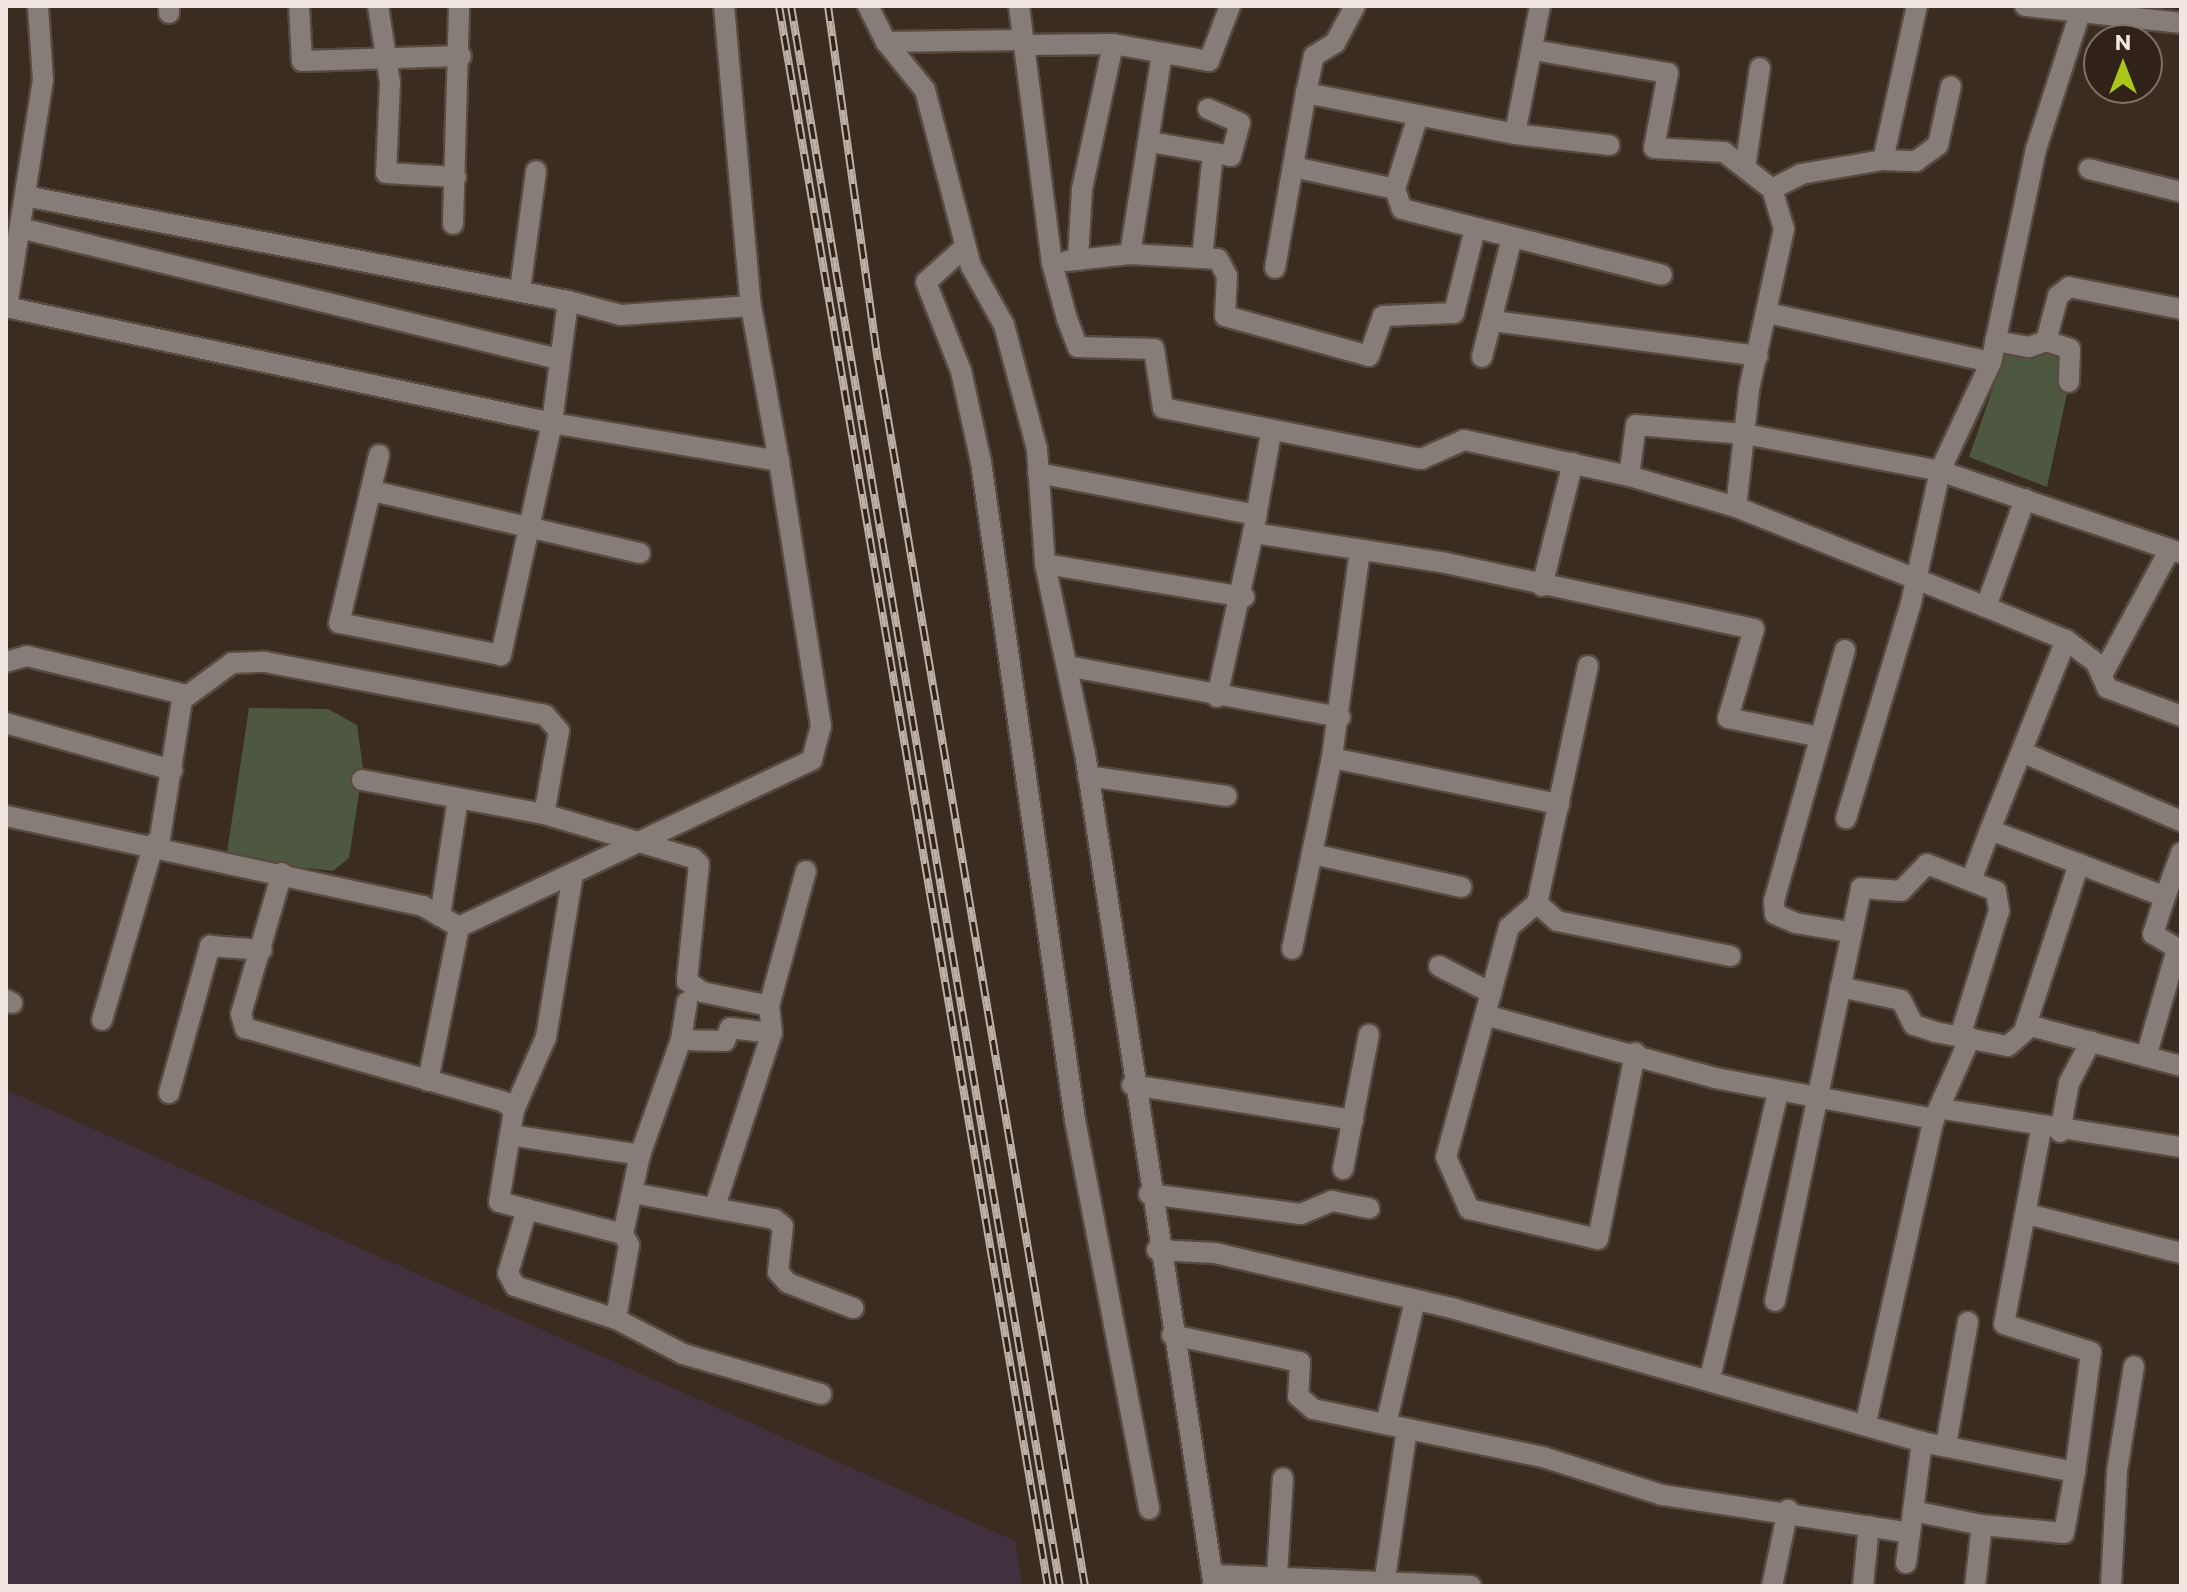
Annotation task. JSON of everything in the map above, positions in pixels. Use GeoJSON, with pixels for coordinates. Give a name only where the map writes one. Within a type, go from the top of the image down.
{"type":"FeatureCollection","features":[{"type":"Feature","properties":{"kind":"street"},"geometry":{"type":"LineString","coordinates":[[38,6],[43,80],[7,307],[552,423],[779,461]]}},
{"type":"Feature","properties":{"kind":"street"},"geometry":{"type":"LineString","coordinates":[[299,6],[302,61],[387,63],[461,56]]}},
{"type":"Feature","properties":{"kind":"street"},"geometry":{"type":"LineString","coordinates":[[378,6],[387,63],[386,173],[456,177]]}},
{"type":"Feature","properties":{"kind":"street"},"geometry":{"type":"LineString","coordinates":[[453,224],[461,56],[459,6]]}},
{"type":"Feature","properties":{"kind":"street"},"geometry":{"type":"LineString","coordinates":[[459,927],[638,840],[805,765],[818,751],[821,726],[751,306],[724,6]]}},
{"type":"Feature","properties":{"kind":"street"},"geometry":{"type":"LineString","coordinates":[[868,6],[886,42],[925,90],[965,247],[1004,325],[1038,473],[1045,564],[1088,776],[1157,1250],[1214,1580],[1277,1575],[1385,1578],[1471,1586]]}},
{"type":"Feature","properties":{"kind":"street"},"geometry":{"type":"LineString","coordinates":[[1019,6],[1052,263],[1078,347],[1154,349],[1163,408],[1271,433],[1421,459],[1464,440],[1629,476],[1736,507],[1915,582],[2066,640],[2086,652],[2107,688],[2181,716]]}},
{"type":"Feature","properties":{"kind":"street"},"geometry":{"type":"LineString","coordinates":[[886,42],[1113,44],[1209,61],[1230,6]]}},
{"type":"Feature","properties":{"kind":"street"},"geometry":{"type":"LineString","coordinates":[[1275,268],[1314,56],[1335,43],[1355,6]]}},
{"type":"Feature","properties":{"kind":"street"},"geometry":{"type":"LineString","coordinates":[[1515,134],[1540,6]]}},
{"type":"Feature","properties":{"kind":"street"},"geometry":{"type":"LineString","coordinates":[[1883,160],[1917,6]]}},
{"type":"Feature","properties":{"kind":"street"},"geometry":{"type":"LineString","coordinates":[[2025,6],[2181,23]]}},
{"type":"Feature","properties":{"kind":"street"},"geometry":{"type":"LineString","coordinates":[[1846,818],[1915,582],[1940,471],[1991,362],[2036,149],[2072,12]]}},
{"type":"Feature","properties":{"kind":"street"},"geometry":{"type":"LineString","coordinates":[[1078,260],[1082,189],[1113,44]]}},
{"type":"Feature","properties":{"kind":"street"},"geometry":{"type":"LineString","coordinates":[[1533,50],[1668,73],[1654,148],[1724,152],[1772,189],[1784,229],[1758,356],[1736,507]]}},
{"type":"Feature","properties":{"kind":"street"},"geometry":{"type":"LineString","coordinates":[[1130,254],[1162,54]]}},
{"type":"Feature","properties":{"kind":"street"},"geometry":{"type":"LineString","coordinates":[[1745,168],[1760,68]]}},
{"type":"Feature","properties":{"kind":"street"},"geometry":{"type":"LineString","coordinates":[[1772,189],[1801,174],[1883,160],[1916,161],[1938,145],[1951,86]]}},
{"type":"Feature","properties":{"kind":"street"},"geometry":{"type":"LineString","coordinates":[[1306,93],[1515,134],[1609,145]]}},
{"type":"Feature","properties":{"kind":"street"},"geometry":{"type":"LineString","coordinates":[[1150,142],[1231,156],[1241,133],[1240,123],[1208,109]]}},
{"type":"Feature","properties":{"kind":"street"},"geometry":{"type":"LineString","coordinates":[[1418,116],[1395,189],[1402,209],[1662,275]]}},
{"type":"Feature","properties":{"kind":"street"},"geometry":{"type":"LineString","coordinates":[[1202,258],[1213,154]]}},
{"type":"Feature","properties":{"kind":"street"},"geometry":{"type":"LineString","coordinates":[[1293,167],[1395,189]]}},
{"type":"Feature","properties":{"kind":"street"},"geometry":{"type":"LineString","coordinates":[[2089,169],[2181,192]]}},
{"type":"Feature","properties":{"kind":"street"},"geometry":{"type":"LineString","coordinates":[[520,290],[536,171]]}},
{"type":"Feature","properties":{"kind":"street"},"geometry":{"type":"LineString","coordinates":[[25,196],[520,290],[621,315],[751,306]]}},
{"type":"Feature","properties":{"kind":"street"},"geometry":{"type":"LineString","coordinates":[[20,228],[558,359]]}},
{"type":"Feature","properties":{"kind":"street"},"geometry":{"type":"LineString","coordinates":[[1052,263],[1130,254],[1218,259],[1227,276],[1225,316],[1369,356],[1383,316],[1454,313],[1475,229]]}},
{"type":"Feature","properties":{"kind":"street"},"geometry":{"type":"LineString","coordinates":[[1482,357],[1512,238]]}},
{"type":"Feature","properties":{"kind":"street"},"geometry":{"type":"LineString","coordinates":[[965,247],[926,282],[961,371],[981,462],[1075,1120],[1149,1509]]}},
{"type":"Feature","properties":{"kind":"street"},"geometry":{"type":"LineString","coordinates":[[2046,341],[2058,296],[2069,287],[2181,309]]}},
{"type":"Feature","properties":{"kind":"street"},"geometry":{"type":"LineString","coordinates":[[379,455],[373,491],[339,623],[501,655],[527,525],[552,423],[568,301]]}},
{"type":"Feature","properties":{"kind":"street"},"geometry":{"type":"LineString","coordinates":[[1768,313],[1991,362]]}},
{"type":"Feature","properties":{"kind":"street"},"geometry":{"type":"LineString","coordinates":[[1493,321],[1758,356]]}},
{"type":"Feature","properties":{"kind":"street"},"geometry":{"type":"LineString","coordinates":[[1995,341],[2029,347],[2046,341],[2072,352],[2069,382]]}},
{"type":"Feature","properties":{"kind":"street"},"geometry":{"type":"LineString","coordinates":[[1629,476],[1636,425],[1745,434],[1940,471],[2176,551],[2102,675]]}},
{"type":"Feature","properties":{"kind":"street"},"geometry":{"type":"LineString","coordinates":[[1217,697],[1244,597],[1271,433]]}},
{"type":"Feature","properties":{"kind":"street"},"geometry":{"type":"LineString","coordinates":[[1542,586],[1573,463]]}},
{"type":"Feature","properties":{"kind":"street"},"geometry":{"type":"LineString","coordinates":[[1038,473],[1360,550],[1754,629],[1728,718],[1820,737]]}},
{"type":"Feature","properties":{"kind":"street"},"geometry":{"type":"LineString","coordinates":[[373,491],[640,553]]}},
{"type":"Feature","properties":{"kind":"street"},"geometry":{"type":"LineString","coordinates":[[1986,607],[2025,499]]}},
{"type":"Feature","properties":{"kind":"street"},"geometry":{"type":"LineString","coordinates":[[1292,949],[1340,717],[1360,550]]}},
{"type":"Feature","properties":{"kind":"street"},"geometry":{"type":"LineString","coordinates":[[1045,564],[1244,597]]}},
{"type":"Feature","properties":{"kind":"street"},"geometry":{"type":"LineString","coordinates":[[1972,878],[2066,640]]}},
{"type":"Feature","properties":{"kind":"street"},"geometry":{"type":"LineString","coordinates":[[1845,650],[1775,914],[1850,932]]}},
{"type":"Feature","properties":{"kind":"street"},"geometry":{"type":"LineString","coordinates":[[8,655],[177,687],[183,699],[156,843],[102,1020]]}},
{"type":"Feature","properties":{"kind":"street"},"geometry":{"type":"LineString","coordinates":[[183,699],[232,663],[265,662],[545,715],[559,731],[544,814]]}},
{"type":"Feature","properties":{"kind":"street"},"geometry":{"type":"LineString","coordinates":[[1067,666],[1217,697],[1340,717]]}},
{"type":"Feature","properties":{"kind":"street"},"geometry":{"type":"LineString","coordinates":[[1588,666],[1537,903],[1514,916],[1446,1157],[1469,1209],[1598,1239],[1635,1053]]}},
{"type":"Feature","properties":{"kind":"street"},"geometry":{"type":"LineString","coordinates":[[6,723],[172,770]]}},
{"type":"Feature","properties":{"kind":"street"},"geometry":{"type":"LineString","coordinates":[[2022,752],[2181,821]]}},
{"type":"Feature","properties":{"kind":"street"},"geometry":{"type":"LineString","coordinates":[[1332,758],[1559,804]]}},
{"type":"Feature","properties":{"kind":"street"},"geometry":{"type":"LineString","coordinates":[[1088,776],[1227,796]]}},
{"type":"Feature","properties":{"kind":"street"},"geometry":{"type":"LineString","coordinates":[[362,780],[544,814],[638,840],[699,864],[685,970],[691,989],[769,1006]]}},
{"type":"Feature","properties":{"kind":"street"},"geometry":{"type":"LineString","coordinates":[[440,916],[458,798]]}},
{"type":"Feature","properties":{"kind":"street"},"geometry":{"type":"LineString","coordinates":[[6,816],[156,843],[282,873],[440,916],[459,927]]}},
{"type":"Feature","properties":{"kind":"street"},"geometry":{"type":"LineString","coordinates":[[1990,830],[2165,897]]}},
{"type":"Feature","properties":{"kind":"street"},"geometry":{"type":"LineString","coordinates":[[2146,1057],[2179,950],[2153,934],[2181,853]]}},
{"type":"Feature","properties":{"kind":"street"},"geometry":{"type":"LineString","coordinates":[[1312,854],[1461,887]]}},
{"type":"Feature","properties":{"kind":"street"},"geometry":{"type":"LineString","coordinates":[[1775,1301],[1815,1097],[1861,888],[1901,891],[1927,864],[1972,878],[1996,891],[1999,911],[1965,1037],[1938,1114],[1866,1422]]}},
{"type":"Feature","properties":{"kind":"street"},"geometry":{"type":"LineString","coordinates":[[1840,987],[1894,997],[1906,1003],[1914,1025],[2008,1046],[2025,1028],[2079,864]]}},
{"type":"Feature","properties":{"kind":"street"},"geometry":{"type":"LineString","coordinates":[[715,1206],[772,1033],[769,1006],[806,871]]}},
{"type":"Feature","properties":{"kind":"street"},"geometry":{"type":"LineString","coordinates":[[282,873],[241,1014],[245,1028],[428,1081],[514,1110]]}},
{"type":"Feature","properties":{"kind":"street"},"geometry":{"type":"LineString","coordinates":[[573,874],[546,1037],[514,1110],[496,1189],[499,1202],[623,1234]]}},
{"type":"Feature","properties":{"kind":"street"},"geometry":{"type":"LineString","coordinates":[[1537,903],[1557,921],[1730,956]]}},
{"type":"Feature","properties":{"kind":"street"},"geometry":{"type":"LineString","coordinates":[[428,1081],[459,927]]}},
{"type":"Feature","properties":{"kind":"street"},"geometry":{"type":"LineString","coordinates":[[169,1093],[210,946],[262,950]]}},
{"type":"Feature","properties":{"kind":"street"},"geometry":{"type":"LineString","coordinates":[[1439,966],[1491,993]]}},
{"type":"Feature","properties":{"kind":"street"},"geometry":{"type":"LineString","coordinates":[[616,1319],[629,1245],[623,1234],[640,1155],[681,1040],[687,1002]]}},
{"type":"Feature","properties":{"kind":"street"},"geometry":{"type":"LineString","coordinates":[[1485,1015],[1778,1092],[2181,1147]]}},
{"type":"Feature","properties":{"kind":"street"},"geometry":{"type":"LineString","coordinates":[[681,1040],[725,1041],[730,1028],[772,1033]]}},
{"type":"Feature","properties":{"kind":"street"},"geometry":{"type":"LineString","coordinates":[[2025,1028],[2091,1041],[2181,1066]]}},
{"type":"Feature","properties":{"kind":"street"},"geometry":{"type":"LineString","coordinates":[[1343,1169],[1369,1034]]}},
{"type":"Feature","properties":{"kind":"street"},"geometry":{"type":"LineString","coordinates":[[1913,1511],[1982,1525],[2064,1533],[2091,1352],[2004,1324],[2027,1214],[2050,1131],[2069,1083],[2091,1041]]}},
{"type":"Feature","properties":{"kind":"street"},"geometry":{"type":"LineString","coordinates":[[1132,1085],[1353,1120]]}},
{"type":"Feature","properties":{"kind":"street"},"geometry":{"type":"LineString","coordinates":[[1710,1378],[1778,1092]]}},
{"type":"Feature","properties":{"kind":"street"},"geometry":{"type":"LineString","coordinates":[[510,1135],[640,1155]]}},
{"type":"Feature","properties":{"kind":"street"},"geometry":{"type":"LineString","coordinates":[[632,1193],[774,1219],[783,1226],[778,1272],[788,1283],[853,1308]]}},
{"type":"Feature","properties":{"kind":"street"},"geometry":{"type":"LineString","coordinates":[[1149,1194],[1301,1214],[1332,1201],[1369,1208]]}},
{"type":"Feature","properties":{"kind":"street"},"geometry":{"type":"LineString","coordinates":[[527,1209],[509,1279],[616,1319],[683,1354],[821,1394]]}},
{"type":"Feature","properties":{"kind":"street"},"geometry":{"type":"LineString","coordinates":[[2027,1214],[2181,1253]]}},
{"type":"Feature","properties":{"kind":"street"},"geometry":{"type":"LineString","coordinates":[[1157,1250],[1215,1253],[1415,1300],[1710,1378],[1866,1422],[1922,1442],[2075,1472]]}},
{"type":"Feature","properties":{"kind":"street"},"geometry":{"type":"LineString","coordinates":[[1386,1424],[1415,1300]]}},
{"type":"Feature","properties":{"kind":"street"},"geometry":{"type":"LineString","coordinates":[[1946,1445],[1968,1322]]}},
{"type":"Feature","properties":{"kind":"street"},"geometry":{"type":"LineString","coordinates":[[1172,1335],[1300,1362],[1303,1405],[1543,1457],[1662,1495],[1788,1510],[1910,1533]]}},
{"type":"Feature","properties":{"kind":"street"},"geometry":{"type":"LineString","coordinates":[[2111,1586],[2117,1471],[2134,1366]]}},
{"type":"Feature","properties":{"kind":"street"},"geometry":{"type":"LineString","coordinates":[[1385,1578],[1407,1429]]}},
{"type":"Feature","properties":{"kind":"street"},"geometry":{"type":"LineString","coordinates":[[1906,1563],[1922,1442]]}},
{"type":"Feature","properties":{"kind":"street"},"geometry":{"type":"LineString","coordinates":[[1277,1575],[1283,1478]]}},
{"type":"Feature","properties":{"kind":"street"},"geometry":{"type":"LineString","coordinates":[[1772,1586],[1788,1510]]}},
{"type":"Feature","properties":{"kind":"street"},"geometry":{"type":"LineString","coordinates":[[1975,1586],[1982,1525]]}},
{"type":"Feature","properties":{"kind":"street"},"geometry":{"type":"LineString","coordinates":[[1863,1586],[1869,1526]]}},
{"type":"Feature","properties":{"kind":"shaded area"},"geometry":{"type":"Polygon","coordinates":[[[6,1090],[1015,1541],[1022,1586],[6,1586],[6,1090]]]}},
{"type":"Feature","properties":{"kind":"green space"},"geometry":{"type":"Polygon","coordinates":[[[2077,347],[2047,487],[1969,457],[2007,348],[2077,347]]]}},
{"type":"Feature","properties":{"kind":"green space"},"geometry":{"type":"Polygon","coordinates":[[[249,708],[328,709],[357,725],[363,768],[349,858],[333,871],[226,859],[249,708]]]}},
{"type":"Feature","properties":{"kind":"railway"},"geometry":{"type":"LineString","coordinates":[[779,6],[1048,1586]]}},
{"type":"Feature","properties":{"kind":"railway"},"geometry":{"type":"LineString","coordinates":[[791,6],[1060,1586]]}},
{"type":"Feature","properties":{"kind":"railway"},"geometry":{"type":"LineString","coordinates":[[828,6],[878,360],[1085,1586]]}}]}
